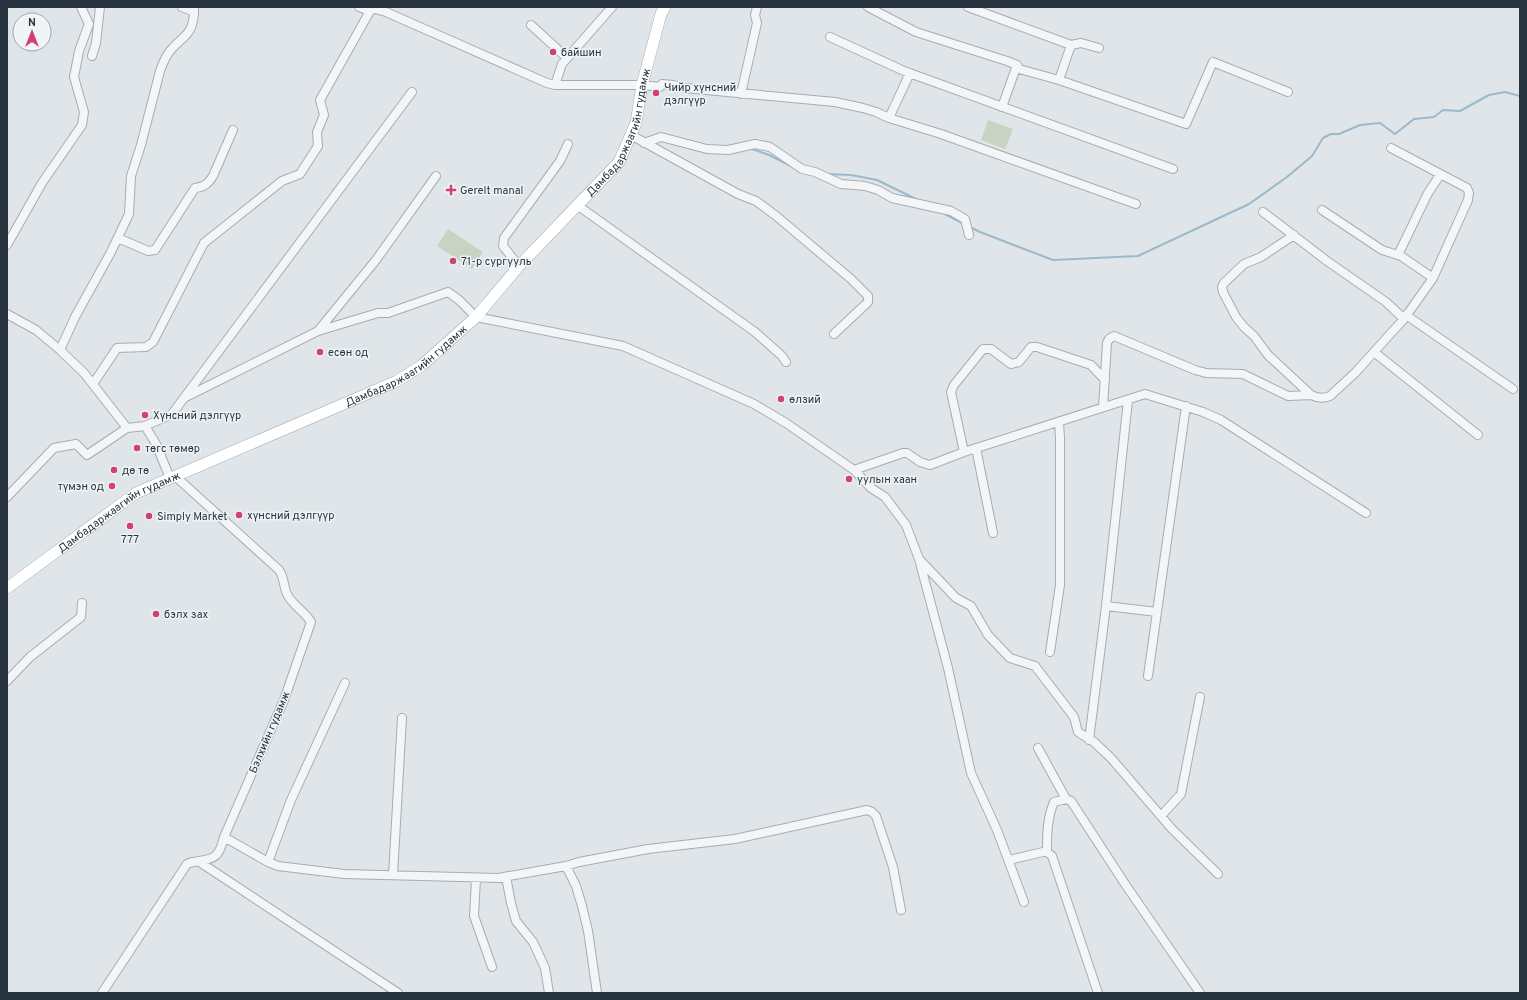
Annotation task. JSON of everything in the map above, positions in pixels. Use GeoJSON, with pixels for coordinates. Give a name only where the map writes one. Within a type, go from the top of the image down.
{"type":"FeatureCollection","features":[{"type":"Feature","properties":{"kind":"main road","name":"Дамбадаржаагийн гудамж"},"geometry":{"type":"LineString","coordinates":[[7,588],[136,493],[397,381],[421,366],[476,317],[519,266],[619,162],[636,123],[642,85],[661,14],[665,7]]}},
{"type":"Feature","properties":{"kind":"street"},"geometry":{"type":"LineString","coordinates":[[7,245],[42,183],[82,125],[84,112],[74,76],[79,51],[89,24],[81,7]]}},
{"type":"Feature","properties":{"kind":"street"},"geometry":{"type":"LineString","coordinates":[[92,56],[96,43],[100,7]]}},
{"type":"Feature","properties":{"kind":"street"},"geometry":{"type":"LineString","coordinates":[[60,350],[129,214],[131,176],[141,145],[164,59],[170,50],[186,36],[194,23],[194,10],[182,7]]}},
{"type":"Feature","properties":{"kind":"street"},"geometry":{"type":"LineString","coordinates":[[359,7],[386,12],[547,83],[555,85],[642,85],[660,87],[662,84],[741,94],[835,102],[876,112],[889,118],[941,134],[1136,204]]}},
{"type":"Feature","properties":{"kind":"street"},"geometry":{"type":"LineString","coordinates":[[555,85],[562,64],[612,7]]}},
{"type":"Feature","properties":{"kind":"street"},"geometry":{"type":"LineString","coordinates":[[741,94],[756,23],[755,15],[757,7]]}},
{"type":"Feature","properties":{"kind":"street"},"geometry":{"type":"LineString","coordinates":[[868,7],[916,32],[1017,65],[1019,69],[1060,80],[1186,124],[1214,62],[1288,92]]}},
{"type":"Feature","properties":{"kind":"street"},"geometry":{"type":"LineString","coordinates":[[968,7],[1071,45],[1081,43],[1099,48]]}},
{"type":"Feature","properties":{"kind":"street"},"geometry":{"type":"LineString","coordinates":[[93,384],[116,348],[146,347],[152,342],[204,243],[282,181],[300,174],[318,146],[317,132],[324,114],[320,100],[374,9]]}},
{"type":"Feature","properties":{"kind":"street"},"geometry":{"type":"LineString","coordinates":[[532,25],[567,58]]}},
{"type":"Feature","properties":{"kind":"street"},"geometry":{"type":"LineString","coordinates":[[830,37],[910,73],[1173,169]]}},
{"type":"Feature","properties":{"kind":"street"},"geometry":{"type":"LineString","coordinates":[[1060,80],[1071,45]]}},
{"type":"Feature","properties":{"kind":"street"},"geometry":{"type":"LineString","coordinates":[[1002,107],[1017,65]]}},
{"type":"Feature","properties":{"kind":"street"},"geometry":{"type":"LineString","coordinates":[[889,118],[910,73]]}},
{"type":"Feature","properties":{"kind":"street"},"geometry":{"type":"LineString","coordinates":[[7,497],[54,448],[76,444],[87,455],[127,428],[145,426],[172,414],[412,92]]}},
{"type":"Feature","properties":{"kind":"street"},"geometry":{"type":"LineString","coordinates":[[118,238],[148,251],[155,250],[195,188],[202,187],[209,183],[233,130]]}},
{"type":"Feature","properties":{"kind":"street"},"geometry":{"type":"LineString","coordinates":[[631,135],[738,194],[756,201],[775,215],[851,279],[868,296],[868,302],[834,334]]}},
{"type":"Feature","properties":{"kind":"street"},"geometry":{"type":"LineString","coordinates":[[644,142],[661,137],[707,150],[728,150],[756,144],[770,147],[802,169],[815,172],[841,184],[865,186],[878,190],[892,198],[951,211],[965,219],[968,232]]}},
{"type":"Feature","properties":{"kind":"street"},"geometry":{"type":"LineString","coordinates":[[519,266],[503,246],[504,238],[560,161],[568,144]]}},
{"type":"Feature","properties":{"kind":"street"},"geometry":{"type":"LineString","coordinates":[[1103,408],[1107,343],[1109,339],[1114,336],[1195,370],[1206,373],[1243,374],[1279,393],[1288,396],[1310,395],[1320,398],[1330,396],[1374,352],[1405,317],[1433,278],[1468,200],[1469,193],[1466,188],[1391,148]]}},
{"type":"Feature","properties":{"kind":"street"},"geometry":{"type":"LineString","coordinates":[[1398,255],[1428,193],[1440,175]]}},
{"type":"Feature","properties":{"kind":"street"},"geometry":{"type":"LineString","coordinates":[[318,331],[376,260],[436,176]]}},
{"type":"Feature","properties":{"kind":"street"},"geometry":{"type":"LineString","coordinates":[[577,205],[755,332],[782,356],[786,362]]}},
{"type":"Feature","properties":{"kind":"street"},"geometry":{"type":"LineString","coordinates":[[1322,210],[1382,250],[1398,255],[1433,278]]}},
{"type":"Feature","properties":{"kind":"street"},"geometry":{"type":"LineString","coordinates":[[1263,212],[1327,261],[1405,317],[1513,389]]}},
{"type":"Feature","properties":{"kind":"street"},"geometry":{"type":"LineString","coordinates":[[1294,235],[1260,257],[1244,264],[1224,283],[1222,287],[1236,316],[1244,326],[1268,354],[1310,395]]}},
{"type":"Feature","properties":{"kind":"street"},"geometry":{"type":"LineString","coordinates":[[184,398],[318,331],[378,313],[388,313],[448,292],[459,300],[476,317],[623,346],[754,404],[786,423],[854,470],[871,488],[885,497],[906,525],[919,559],[948,668],[971,773],[997,830],[1024,902]]}},
{"type":"Feature","properties":{"kind":"street"},"geometry":{"type":"LineString","coordinates":[[7,314],[36,330],[60,350],[84,373],[127,428]]}},
{"type":"Feature","properties":{"kind":"street"},"geometry":{"type":"LineString","coordinates":[[964,452],[951,392],[954,385],[983,349],[991,349],[1011,364],[1019,362],[1031,347],[1037,347],[1091,365],[1105,380]]}},
{"type":"Feature","properties":{"kind":"street"},"geometry":{"type":"LineString","coordinates":[[1374,352],[1478,435]]}},
{"type":"Feature","properties":{"kind":"street"},"geometry":{"type":"LineString","coordinates":[[854,470],[903,453],[907,453],[920,462],[930,465],[976,448],[1145,394],[1186,406],[1221,420],[1366,513]]}},
{"type":"Feature","properties":{"kind":"street"},"geometry":{"type":"LineString","coordinates":[[1089,740],[1106,606],[1128,400]]}},
{"type":"Feature","properties":{"kind":"street"},"geometry":{"type":"LineString","coordinates":[[1148,676],[1186,406]]}},
{"type":"Feature","properties":{"kind":"street"},"geometry":{"type":"LineString","coordinates":[[1050,652],[1060,585],[1060,438],[1058,422]]}},
{"type":"Feature","properties":{"kind":"street"},"geometry":{"type":"LineString","coordinates":[[145,426],[156,444],[172,477]]}},
{"type":"Feature","properties":{"kind":"street"},"geometry":{"type":"LineString","coordinates":[[976,448],[993,532]]}},
{"type":"Feature","properties":{"kind":"street","name":"Бэлхийн гудамж"},"geometry":{"type":"LineString","coordinates":[[102,993],[187,864],[210,859],[216,856],[221,850],[224,837],[284,700],[311,622],[288,596],[283,576],[279,570],[172,477]]}},
{"type":"Feature","properties":{"kind":"street"},"geometry":{"type":"LineString","coordinates":[[919,559],[956,598],[971,606],[988,635],[1010,658],[1035,666],[1074,717],[1078,732],[1094,742],[1111,758],[1172,829],[1218,874]]}},
{"type":"Feature","properties":{"kind":"street"},"geometry":{"type":"LineString","coordinates":[[7,681],[30,657],[81,617],[82,603]]}},
{"type":"Feature","properties":{"kind":"street"},"geometry":{"type":"LineString","coordinates":[[1106,606],[1157,612]]}},
{"type":"Feature","properties":{"kind":"street"},"geometry":{"type":"LineString","coordinates":[[268,862],[291,800],[345,683]]}},
{"type":"Feature","properties":{"kind":"street"},"geometry":{"type":"LineString","coordinates":[[1161,816],[1181,794],[1200,697]]}},
{"type":"Feature","properties":{"kind":"street"},"geometry":{"type":"LineString","coordinates":[[393,875],[402,718]]}},
{"type":"Feature","properties":{"kind":"street"},"geometry":{"type":"LineString","coordinates":[[1038,748],[1066,799],[1071,801],[1125,884],[1200,993]]}},
{"type":"Feature","properties":{"kind":"street"},"geometry":{"type":"LineString","coordinates":[[1047,852],[1050,811],[1054,802],[1066,799]]}},
{"type":"Feature","properties":{"kind":"street"},"geometry":{"type":"LineString","coordinates":[[224,837],[268,862],[278,866],[344,874],[476,879],[506,877],[648,849],[735,839],[867,810],[876,816],[893,867],[901,910]]}},
{"type":"Feature","properties":{"kind":"street"},"geometry":{"type":"LineString","coordinates":[[1009,860],[1043,852],[1047,852],[1052,856],[1098,993]]}},
{"type":"Feature","properties":{"kind":"street"},"geometry":{"type":"LineString","coordinates":[[198,861],[398,993]]}},
{"type":"Feature","properties":{"kind":"street"},"geometry":{"type":"LineString","coordinates":[[566,866],[576,886],[582,906],[588,931],[597,993]]}},
{"type":"Feature","properties":{"kind":"street"},"geometry":{"type":"LineString","coordinates":[[506,877],[510,903],[516,921],[533,942],[545,968],[549,993]]}},
{"type":"Feature","properties":{"kind":"street"},"geometry":{"type":"LineString","coordinates":[[476,879],[474,916],[492,967]]}},
{"type":"Feature","properties":{"kind":"green space"},"geometry":{"type":"Polygon","coordinates":[[[988,120],[1013,129],[1005,149],[981,140],[988,120]]]}},
{"type":"Feature","properties":{"kind":"green space"},"geometry":{"type":"Polygon","coordinates":[[[448,229],[483,252],[472,269],[437,246],[448,229]]]}},
{"type":"Feature","properties":{"kind":"waterway"},"geometry":{"type":"LineString","coordinates":[[970,227],[1053,260],[1138,256],[1249,204],[1287,177],[1312,156],[1323,138],[1331,134],[1339,134],[1360,125],[1380,123],[1395,134],[1414,119],[1434,117],[1443,110],[1460,111],[1489,95],[1505,92],[1520,96]]}},
{"type":"Feature","properties":{"kind":"waterway"},"geometry":{"type":"LineString","coordinates":[[749,148],[769,155],[793,167]]}},
{"type":"Feature","properties":{"kind":"waterway"},"geometry":{"type":"LineString","coordinates":[[827,174],[851,175],[877,180],[918,200]]}},
{"type":"Feature","properties":{"kind":"waterway"},"geometry":{"type":"LineString","coordinates":[[943,213],[964,224]]}},
{"type":"Feature","properties":{"kind":"place","name":"байшин"},"geometry":{"type":"Point","coordinates":[553,52]}},
{"type":"Feature","properties":{"kind":"place","name":"Чийр хүнсний дэлгүүр"},"geometry":{"type":"Point","coordinates":[656,93]}},
{"type":"Feature","properties":{"kind":"place","name":"Gerelt manal"},"geometry":{"type":"Point","coordinates":[451,190]}},
{"type":"Feature","properties":{"kind":"place","name":"71-р сургууль"},"geometry":{"type":"Point","coordinates":[453,261]}},
{"type":"Feature","properties":{"kind":"place","name":"есөн од"},"geometry":{"type":"Point","coordinates":[320,352]}},
{"type":"Feature","properties":{"kind":"place","name":"өлзий"},"geometry":{"type":"Point","coordinates":[781,399]}},
{"type":"Feature","properties":{"kind":"place","name":"Хүнсний дэлгүүр"},"geometry":{"type":"Point","coordinates":[145,415]}},
{"type":"Feature","properties":{"kind":"place","name":"төгс төмөр"},"geometry":{"type":"Point","coordinates":[137,448]}},
{"type":"Feature","properties":{"kind":"place","name":"дө тө"},"geometry":{"type":"Point","coordinates":[114,470]}},
{"type":"Feature","properties":{"kind":"place","name":"уулын хаан"},"geometry":{"type":"Point","coordinates":[849,479]}},
{"type":"Feature","properties":{"kind":"place","name":"түмэн од"},"geometry":{"type":"Point","coordinates":[112,486]}},
{"type":"Feature","properties":{"kind":"place","name":"хүнсний дэлгүүр"},"geometry":{"type":"Point","coordinates":[239,515]}},
{"type":"Feature","properties":{"kind":"place","name":"Simply Market"},"geometry":{"type":"Point","coordinates":[149,516]}},
{"type":"Feature","properties":{"kind":"place","name":"777"},"geometry":{"type":"Point","coordinates":[130,526]}},
{"type":"Feature","properties":{"kind":"place","name":"бэлх зах"},"geometry":{"type":"Point","coordinates":[156,614]}}]}
